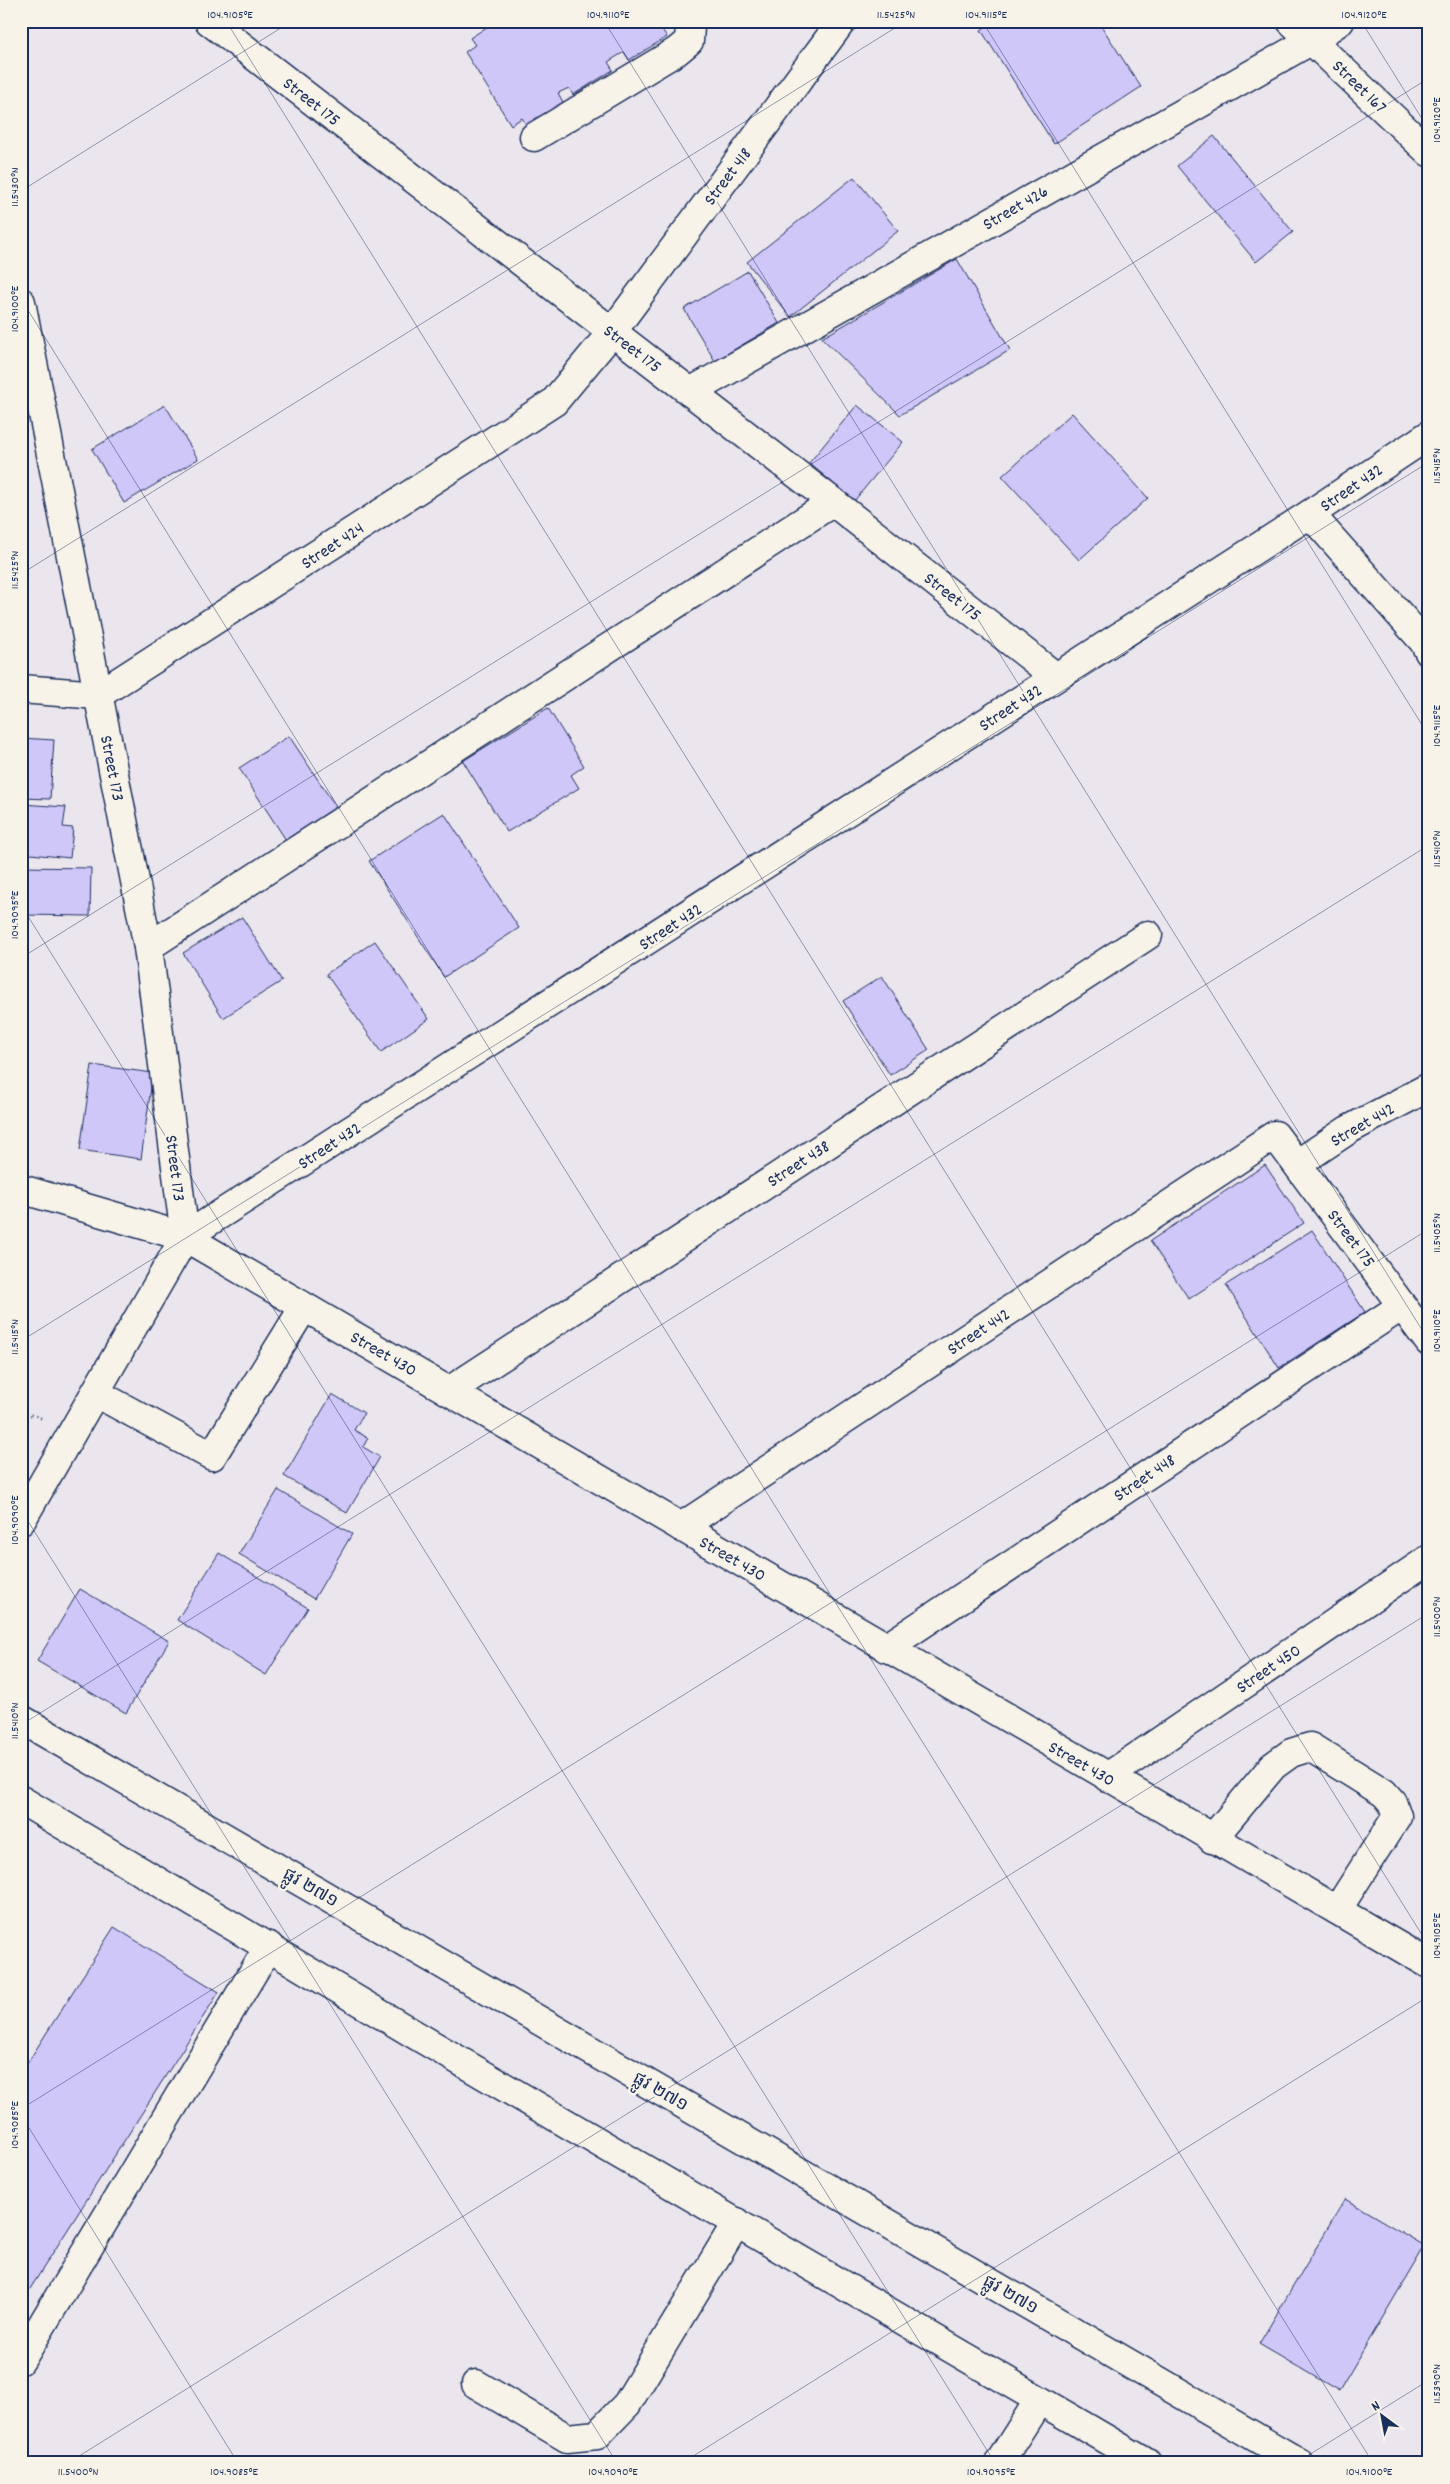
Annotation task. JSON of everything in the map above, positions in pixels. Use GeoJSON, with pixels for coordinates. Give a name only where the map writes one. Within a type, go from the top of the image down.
{"type":"FeatureCollection","features":[{"type":"Feature","properties":{"kind":"street","name":"Street 175"},"geometry":{"type":"LineString","coordinates":[[209,21],[833,502],[1056,677]]}},
{"type":"Feature","properties":{"kind":"street"},"geometry":{"type":"LineString","coordinates":[[534,137],[677,51],[689,41],[690,27],[686,21]]}},
{"type":"Feature","properties":{"kind":"street","name":"Street 418"},"geometry":{"type":"LineString","coordinates":[[612,332],[842,21]]}},
{"type":"Feature","properties":{"kind":"street","name":"Street 167"},"geometry":{"type":"LineString","coordinates":[[1291,21],[1429,152]]}},
{"type":"Feature","properties":{"kind":"street","name":"Street 426"},"geometry":{"type":"LineString","coordinates":[[690,392],[1312,40],[1340,21]]}},
{"type":"Feature","properties":{"kind":"street","name":"Street 173"},"geometry":{"type":"LineString","coordinates":[[21,302],[148,947],[185,1237]]}},
{"type":"Feature","properties":{"kind":"street","name":"Street 424"},"geometry":{"type":"LineString","coordinates":[[98,695],[554,402],[612,332]]}},
{"type":"Feature","properties":{"kind":"street","name":"Street 432"},"geometry":{"type":"LineString","coordinates":[[21,1521],[185,1237],[1310,514],[1429,435]]}},
{"type":"Feature","properties":{"kind":"street"},"geometry":{"type":"LineString","coordinates":[[148,947],[833,502]]}},
{"type":"Feature","properties":{"kind":"street"},"geometry":{"type":"LineString","coordinates":[[1310,514],[1424,642],[1429,652]]}},
{"type":"Feature","properties":{"kind":"street"},"geometry":{"type":"LineString","coordinates":[[21,689],[98,695]]}},
{"type":"Feature","properties":{"kind":"street","name":"Street 438"},"geometry":{"type":"LineString","coordinates":[[449,1391],[1148,935]]}},
{"type":"Feature","properties":{"kind":"street","name":"Street 442"},"geometry":{"type":"LineString","coordinates":[[1297,1164],[1348,1130],[1429,1087]]}},
{"type":"Feature","properties":{"kind":"street","name":"Street 175"},"geometry":{"type":"LineString","coordinates":[[1275,1136],[1429,1342]]}},
{"type":"Feature","properties":{"kind":"street","name":"Street 442"},"geometry":{"type":"LineString","coordinates":[[681,1527],[1275,1136]]}},
{"type":"Feature","properties":{"kind":"street","name":"Street 430"},"geometry":{"type":"LineString","coordinates":[[21,1189],[185,1237],[1212,1839],[1429,1964]]}},
{"type":"Feature","properties":{"kind":"street","name":"Street 448"},"geometry":{"type":"LineString","coordinates":[[886,1648],[1402,1306]]}},
{"type":"Feature","properties":{"kind":"street"},"geometry":{"type":"LineString","coordinates":[[96,1393],[212,1456],[304,1307]]}},
{"type":"Feature","properties":{"kind":"street","name":"Street 450"},"geometry":{"type":"LineString","coordinates":[[1108,1777],[1429,1559]]}},
{"type":"Feature","properties":{"kind":"street","name":"ផ្លូវ ២៧១"},"geometry":{"type":"LineString","coordinates":[[21,1719],[1300,2463]]}},
{"type":"Feature","properties":{"kind":"street"},"geometry":{"type":"LineString","coordinates":[[1212,1839],[1274,1766],[1291,1752],[1310,1747],[1384,1792],[1392,1802],[1396,1816],[1337,1910]]}},
{"type":"Feature","properties":{"kind":"street"},"geometry":{"type":"LineString","coordinates":[[21,1800],[1147,2463]]}},
{"type":"Feature","properties":{"kind":"street"},"geometry":{"type":"LineString","coordinates":[[21,2360],[269,1946]]}},
{"type":"Feature","properties":{"kind":"street"},"geometry":{"type":"LineString","coordinates":[[476,2384],[566,2438],[597,2435],[627,2404],[737,2222]]}},
{"type":"Feature","properties":{"kind":"street"},"geometry":{"type":"LineString","coordinates":[[999,2463],[1039,2400]]}},
{"type":"Feature","properties":{"kind":"building"},"geometry":{"type":"Polygon","coordinates":[[[496,21],[672,21],[661,28],[667,37],[629,60],[624,52],[608,62],[613,70],[573,95],[569,88],[558,93],[563,102],[527,126],[522,118],[511,125],[465,52],[475,45],[470,38],[496,21]]]}},
{"type":"Feature","properties":{"kind":"building"},"geometry":{"type":"Polygon","coordinates":[[[994,21],[1098,21],[1141,87],[1054,144],[981,30],[994,21]]]}},
{"type":"Feature","properties":{"kind":"building"},"geometry":{"type":"Polygon","coordinates":[[[1214,136],[1293,232],[1256,262],[1177,166],[1214,136]]]}},
{"type":"Feature","properties":{"kind":"building"},"geometry":{"type":"Polygon","coordinates":[[[854,177],[898,231],[790,317],[747,262],[854,177]]]}},
{"type":"Feature","properties":{"kind":"building"},"geometry":{"type":"Polygon","coordinates":[[[957,259],[1010,350],[900,415],[822,338],[957,259]]]}},
{"type":"Feature","properties":{"kind":"building"},"geometry":{"type":"Polygon","coordinates":[[[748,271],[779,323],[715,361],[684,309],[748,271]]]}},
{"type":"Feature","properties":{"kind":"building"},"geometry":{"type":"Polygon","coordinates":[[[165,405],[198,459],[124,503],[92,449],[165,405]]]}},
{"type":"Feature","properties":{"kind":"building"},"geometry":{"type":"Polygon","coordinates":[[[857,405],[903,442],[854,501],[809,463],[857,405]]]}},
{"type":"Feature","properties":{"kind":"building"},"geometry":{"type":"Polygon","coordinates":[[[1072,413],[1148,498],[1079,560],[1002,476],[1072,413]]]}},
{"type":"Feature","properties":{"kind":"building"},"geometry":{"type":"Polygon","coordinates":[[[548,708],[584,766],[571,775],[579,788],[507,832],[463,761],[548,708]]]}},
{"type":"Feature","properties":{"kind":"building"},"geometry":{"type":"Polygon","coordinates":[[[289,736],[336,807],[286,840],[239,768],[289,736]]]}},
{"type":"Feature","properties":{"kind":"building"},"geometry":{"type":"Polygon","coordinates":[[[21,738],[54,740],[50,799],[21,798],[21,738]]]}},
{"type":"Feature","properties":{"kind":"building"},"geometry":{"type":"Polygon","coordinates":[[[21,804],[66,807],[63,827],[73,828],[70,858],[21,853],[21,804]]]}},
{"type":"Feature","properties":{"kind":"building"},"geometry":{"type":"Polygon","coordinates":[[[444,813],[519,928],[444,977],[369,861],[444,813]]]}},
{"type":"Feature","properties":{"kind":"building"},"geometry":{"type":"Polygon","coordinates":[[[21,867],[91,868],[90,916],[21,915],[21,867]]]}},
{"type":"Feature","properties":{"kind":"building"},"geometry":{"type":"Polygon","coordinates":[[[242,917],[282,981],[223,1018],[183,953],[242,917]]]}},
{"type":"Feature","properties":{"kind":"building"},"geometry":{"type":"Polygon","coordinates":[[[375,941],[429,1019],[381,1052],[326,974],[375,941]]]}},
{"type":"Feature","properties":{"kind":"building"},"geometry":{"type":"Polygon","coordinates":[[[882,976],[929,1050],[890,1075],[843,1001],[882,976]]]}},
{"type":"Feature","properties":{"kind":"building"},"geometry":{"type":"Polygon","coordinates":[[[92,1065],[153,1073],[141,1159],[80,1150],[92,1065]]]}},
{"type":"Feature","properties":{"kind":"building"},"geometry":{"type":"Polygon","coordinates":[[[1265,1165],[1304,1223],[1189,1299],[1150,1241],[1265,1165]]]}},
{"type":"Feature","properties":{"kind":"building"},"geometry":{"type":"Polygon","coordinates":[[[1312,1230],[1365,1312],[1279,1368],[1226,1285],[1312,1230]]]}},
{"type":"Feature","properties":{"kind":"building"},"geometry":{"type":"Polygon","coordinates":[[[332,1394],[364,1413],[354,1430],[368,1438],[363,1447],[380,1457],[347,1513],[284,1476],[332,1394]]]}},
{"type":"Feature","properties":{"kind":"building"},"geometry":{"type":"Polygon","coordinates":[[[278,1490],[352,1534],[314,1599],[239,1554],[278,1490]]]}},
{"type":"Feature","properties":{"kind":"building"},"geometry":{"type":"Polygon","coordinates":[[[219,1553],[308,1608],[266,1675],[177,1620],[219,1553]]]}},
{"type":"Feature","properties":{"kind":"building"},"geometry":{"type":"Polygon","coordinates":[[[80,1589],[169,1641],[126,1713],[37,1661],[80,1589]]]}},
{"type":"Feature","properties":{"kind":"building"},"geometry":{"type":"Polygon","coordinates":[[[114,1927],[219,1992],[21,2303],[21,2073],[114,1927]]]}},
{"type":"Feature","properties":{"kind":"building"},"geometry":{"type":"Polygon","coordinates":[[[1345,2199],[1425,2246],[1339,2391],[1259,2344],[1345,2199]]]}}]}
